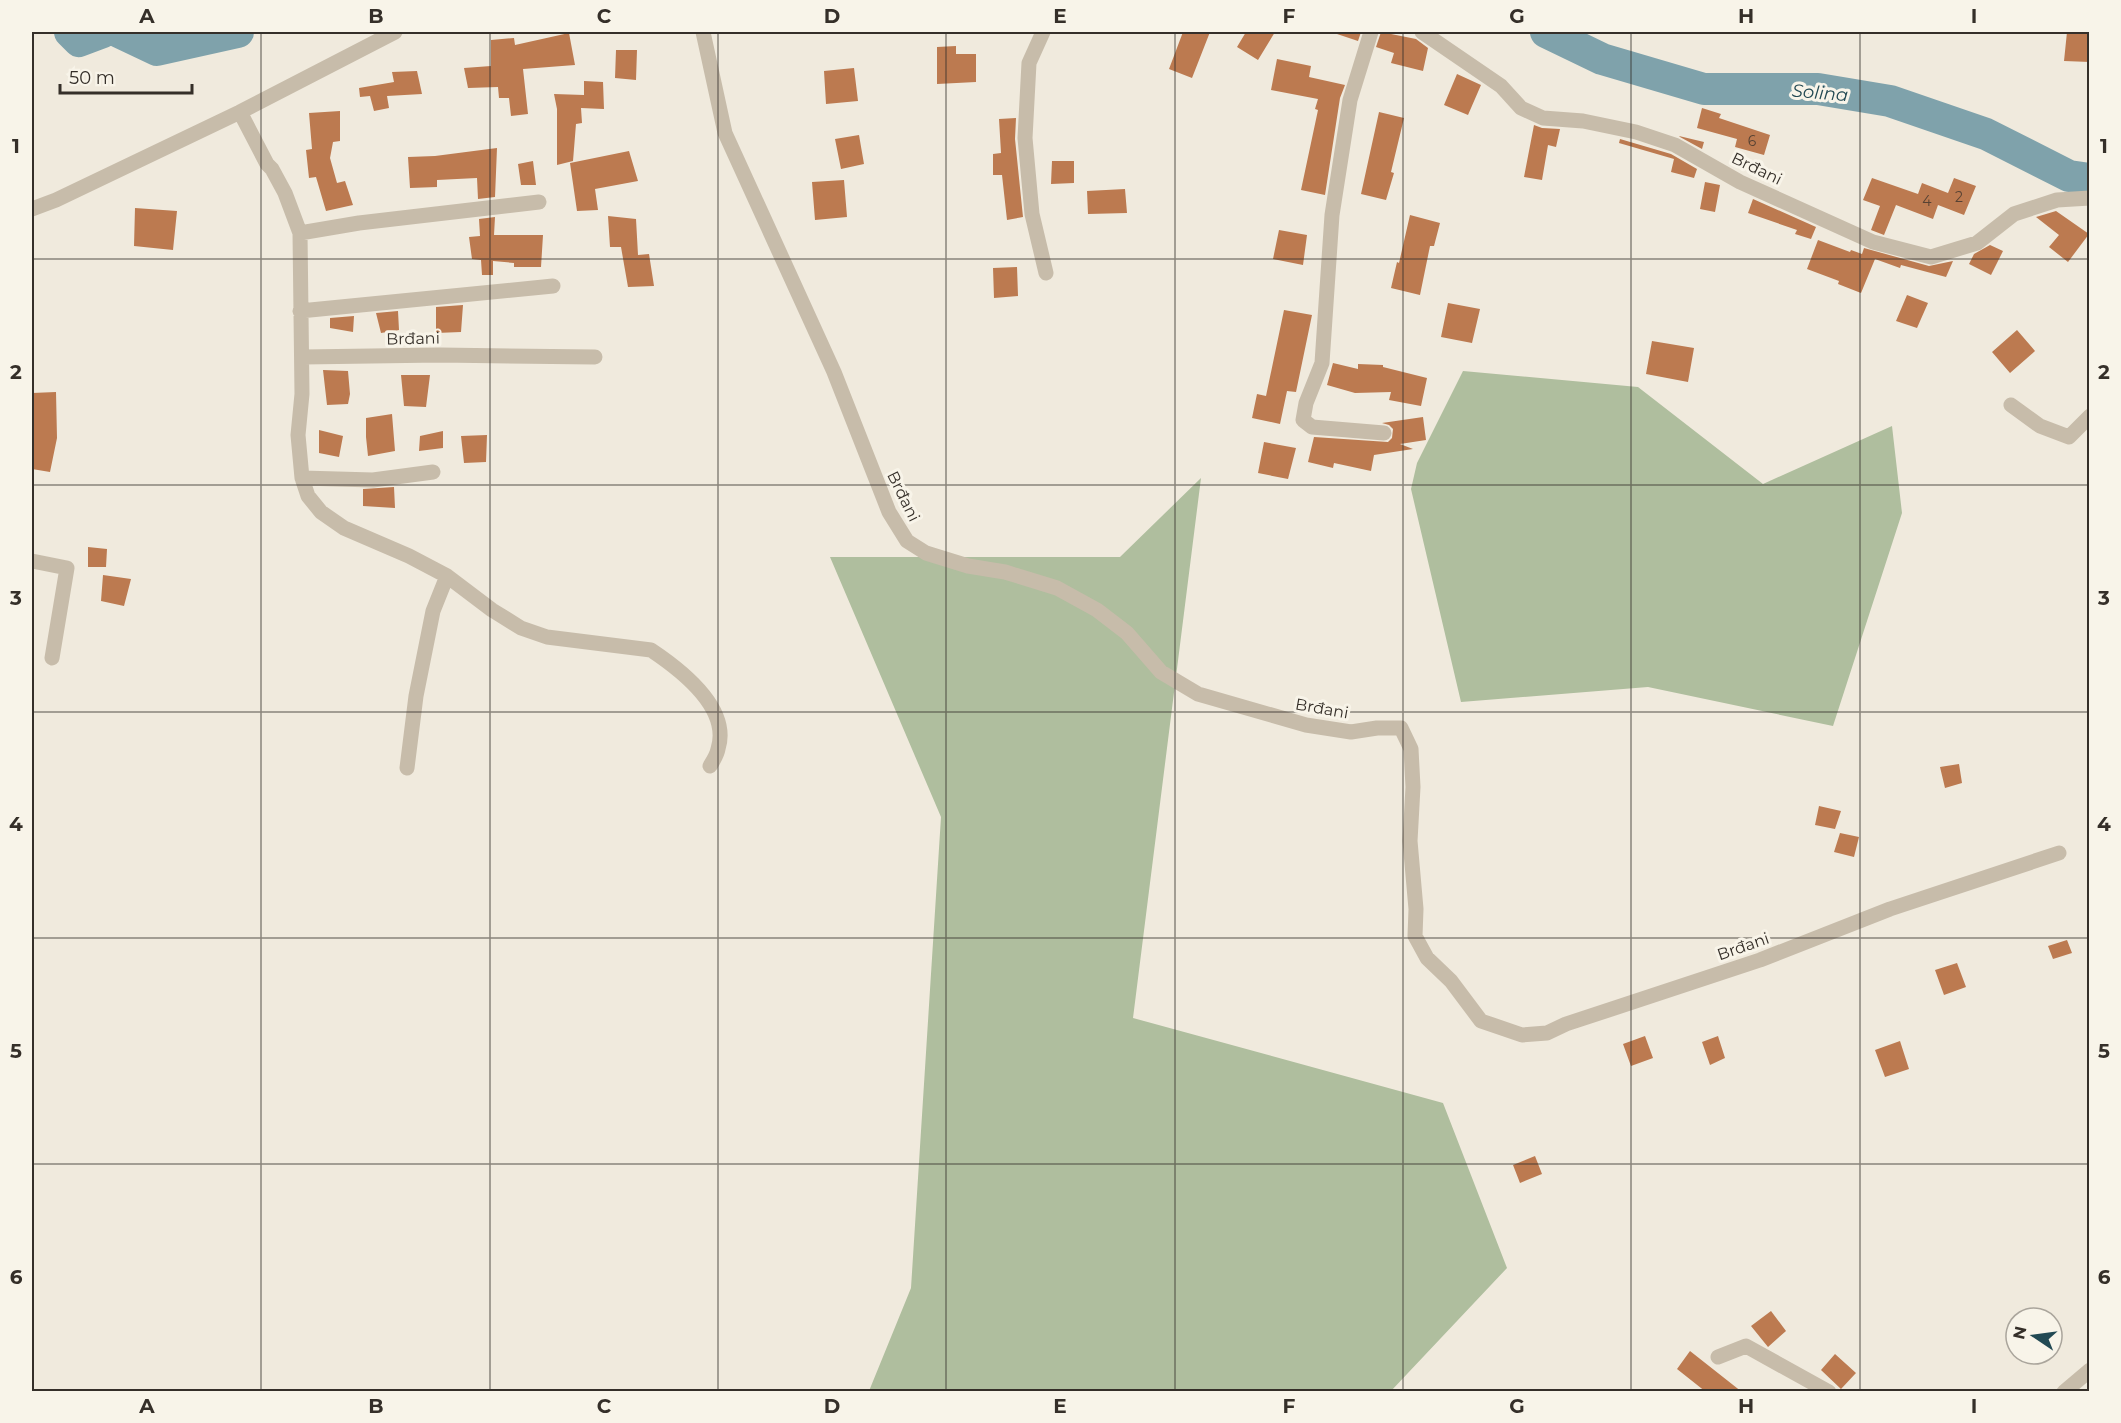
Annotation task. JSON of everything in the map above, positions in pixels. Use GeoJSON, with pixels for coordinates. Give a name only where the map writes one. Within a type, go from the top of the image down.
{"type":"FeatureCollection","features":[{"type":"Feature","properties":{"kind":"street"},"geometry":{"type":"LineString","coordinates":[[32,209],[56,200],[240,112],[395,32]]}},
{"type":"Feature","properties":{"kind":"street","name":"Brđani"},"geometry":{"type":"LineString","coordinates":[[703,32],[725,133],[834,372],[889,512],[907,541],[926,553],[968,566],[1005,572],[1057,588],[1097,609],[1127,633],[1161,672],[1198,694],[1306,725],[1351,732],[1377,728],[1401,728],[1411,749],[1413,787],[1410,842],[1416,909],[1415,936],[1426,958],[1452,981],[1481,1021],[1522,1035],[1547,1033],[1576,1021],[1760,960],[1890,909],[2059,853]]}},
{"type":"Feature","properties":{"kind":"street"},"geometry":{"type":"LineString","coordinates":[[1043,32],[1029,63],[1025,138],[1032,214],[1046,273]]}},
{"type":"Feature","properties":{"kind":"street"},"geometry":{"type":"LineString","coordinates":[[1371,32],[1350,100],[1332,215],[1322,363],[1306,403],[1303,420],[1312,428],[1384,433]]}},
{"type":"Feature","properties":{"kind":"street","name":"Brđani"},"geometry":{"type":"LineString","coordinates":[[1422,32],[1501,86],[1521,108],[1543,118],[1583,121],[1636,132],[1675,144],[1740,182],[1873,242],[1931,257],[1977,243],[2014,214],[2057,200],[2090,198]]}},
{"type":"Feature","properties":{"kind":"street"},"geometry":{"type":"LineString","coordinates":[[240,112],[285,193],[300,233],[300,311],[303,357],[298,435],[302,478],[308,496],[321,512],[344,528],[387,549],[409,556],[447,576],[492,610],[521,628],[546,637],[651,650],[665,659],[692,681],[711,705],[720,727],[719,748],[710,766]]}},
{"type":"Feature","properties":{"kind":"street"},"geometry":{"type":"LineString","coordinates":[[300,233],[370,222],[539,202]]}},
{"type":"Feature","properties":{"kind":"street"},"geometry":{"type":"LineString","coordinates":[[300,311],[553,286]]}},
{"type":"Feature","properties":{"kind":"street","name":"Brđani"},"geometry":{"type":"LineString","coordinates":[[303,357],[440,355],[595,357]]}},
{"type":"Feature","properties":{"kind":"street"},"geometry":{"type":"LineString","coordinates":[[2011,405],[2040,426],[2069,437],[2090,416]]}},
{"type":"Feature","properties":{"kind":"street"},"geometry":{"type":"LineString","coordinates":[[302,478],[373,480],[433,472]]}},
{"type":"Feature","properties":{"kind":"street"},"geometry":{"type":"LineString","coordinates":[[32,561],[67,568],[52,658]]}},
{"type":"Feature","properties":{"kind":"street"},"geometry":{"type":"LineString","coordinates":[[407,768],[416,696],[433,611],[447,576]]}},
{"type":"Feature","properties":{"kind":"street"},"geometry":{"type":"LineString","coordinates":[[1718,1357],[1746,1346],[1829,1392]]}},
{"type":"Feature","properties":{"kind":"street"},"geometry":{"type":"LineString","coordinates":[[2064,1392],[2090,1370]]}},
{"type":"Feature","properties":{"kind":"green space"},"geometry":{"type":"Polygon","coordinates":[[[1463,371],[1638,387],[1763,484],[1892,426],[1902,513],[1833,726],[1648,687],[1461,702],[1411,489],[1417,463],[1463,371]]]}},
{"type":"Feature","properties":{"kind":"green space"},"geometry":{"type":"Polygon","coordinates":[[[1201,478],[1133,1018],[1443,1103],[1507,1268],[1391,1391],[869,1391],[911,1288],[941,817],[830,557],[1120,557],[1201,478]]]}},
{"type":"Feature","properties":{"kind":"building"},"geometry":{"type":"Polygon","coordinates":[[[1183,32],[1210,32],[1192,78],[1169,69],[1183,32]]]}},
{"type":"Feature","properties":{"kind":"building"},"geometry":{"type":"Polygon","coordinates":[[[1246,32],[1275,32],[1258,60],[1237,47],[1246,32]]]}},
{"type":"Feature","properties":{"kind":"building"},"geometry":{"type":"Polygon","coordinates":[[[1337,32],[1361,32],[1358,41],[1337,34],[1337,32]]]}},
{"type":"Feature","properties":{"kind":"building"},"geometry":{"type":"Polygon","coordinates":[[[1381,32],[1416,39],[1428,48],[1423,71],[1391,63],[1394,53],[1376,47],[1381,32]]]}},
{"type":"Feature","properties":{"kind":"building"},"geometry":{"type":"Polygon","coordinates":[[[2067,32],[2090,34],[2090,62],[2064,61],[2067,32]]]}},
{"type":"Feature","properties":{"kind":"building"},"geometry":{"type":"Polygon","coordinates":[[[569,33],[575,65],[523,69],[528,114],[511,116],[509,98],[499,98],[498,87],[468,88],[464,68],[491,66],[491,40],[514,38],[515,45],[569,33]]]}},
{"type":"Feature","properties":{"kind":"building"},"geometry":{"type":"Polygon","coordinates":[[[956,46],[956,54],[976,54],[976,82],[937,84],[937,47],[956,46]]]}},
{"type":"Feature","properties":{"kind":"building"},"geometry":{"type":"Polygon","coordinates":[[[616,50],[637,50],[636,80],[615,78],[616,50]]]}},
{"type":"Feature","properties":{"kind":"building"},"geometry":{"type":"Polygon","coordinates":[[[1277,59],[1311,66],[1309,77],[1345,85],[1340,98],[1325,195],[1301,190],[1318,110],[1315,109],[1318,99],[1271,90],[1277,59]]]}},
{"type":"Feature","properties":{"kind":"building"},"geometry":{"type":"Polygon","coordinates":[[[854,68],[858,101],[826,104],[824,71],[854,68]]]}},
{"type":"Feature","properties":{"kind":"building"},"geometry":{"type":"Polygon","coordinates":[[[417,71],[422,94],[387,96],[389,108],[374,111],[370,96],[360,97],[359,88],[394,82],[392,72],[417,71]]]}},
{"type":"Feature","properties":{"kind":"building"},"geometry":{"type":"Polygon","coordinates":[[[1457,74],[1481,85],[1468,115],[1444,105],[1457,74]]]}},
{"type":"Feature","properties":{"kind":"building"},"geometry":{"type":"Polygon","coordinates":[[[584,81],[603,82],[604,109],[581,108],[582,123],[576,124],[573,161],[557,165],[557,109],[554,94],[584,95],[584,81]]]}},
{"type":"Feature","properties":{"kind":"building"},"geometry":{"type":"Polygon","coordinates":[[[1702,108],[1721,114],[1719,118],[1770,135],[1764,155],[1735,147],[1737,139],[1697,128],[1702,108]]]}},
{"type":"Feature","properties":{"kind":"building"},"geometry":{"type":"Polygon","coordinates":[[[340,111],[340,141],[333,142],[330,158],[337,183],[345,181],[353,205],[326,211],[316,177],[309,178],[306,150],[312,149],[309,113],[340,111]]]}},
{"type":"Feature","properties":{"kind":"building"},"geometry":{"type":"Polygon","coordinates":[[[1379,112],[1404,118],[1391,172],[1394,173],[1386,200],[1361,194],[1379,112]]]}},
{"type":"Feature","properties":{"kind":"building"},"geometry":{"type":"Polygon","coordinates":[[[1016,118],[1015,139],[1023,217],[1007,220],[1002,175],[993,175],[993,154],[1001,153],[999,119],[1016,118]]]}},
{"type":"Feature","properties":{"kind":"building"},"geometry":{"type":"Polygon","coordinates":[[[1534,125],[1560,129],[1556,147],[1548,145],[1542,180],[1524,177],[1534,125]]]}},
{"type":"Feature","properties":{"kind":"building"},"geometry":{"type":"Polygon","coordinates":[[[859,135],[864,164],[841,169],[835,139],[859,135]]]}},
{"type":"Feature","properties":{"kind":"building"},"geometry":{"type":"Polygon","coordinates":[[[1680,137],[1704,142],[1702,149],[1680,137]]]}},
{"type":"Feature","properties":{"kind":"building"},"geometry":{"type":"Polygon","coordinates":[[[1620,139],[1671,154],[1697,169],[1694,178],[1671,172],[1674,159],[1619,143],[1620,139]]]}},
{"type":"Feature","properties":{"kind":"building"},"geometry":{"type":"Polygon","coordinates":[[[497,148],[495,197],[478,199],[477,178],[437,180],[437,187],[410,188],[408,157],[497,148]]]}},
{"type":"Feature","properties":{"kind":"building"},"geometry":{"type":"Polygon","coordinates":[[[629,151],[638,181],[595,189],[598,210],[577,211],[570,163],[629,151]]]}},
{"type":"Feature","properties":{"kind":"building"},"geometry":{"type":"Polygon","coordinates":[[[533,161],[536,185],[521,185],[518,164],[533,161]]]}},
{"type":"Feature","properties":{"kind":"building"},"geometry":{"type":"Polygon","coordinates":[[[1052,161],[1074,161],[1074,183],[1051,184],[1052,161]]]}},
{"type":"Feature","properties":{"kind":"building"},"geometry":{"type":"Polygon","coordinates":[[[1872,178],[1918,194],[1922,183],[1948,193],[1954,178],[1976,186],[1964,215],[1938,205],[1933,219],[1896,205],[1884,235],[1871,230],[1880,206],[1863,200],[1872,178]]]}},
{"type":"Feature","properties":{"kind":"building"},"geometry":{"type":"Polygon","coordinates":[[[844,180],[847,217],[815,220],[812,182],[844,180]]]}},
{"type":"Feature","properties":{"kind":"building"},"geometry":{"type":"Polygon","coordinates":[[[1705,182],[1720,185],[1715,212],[1700,209],[1705,182]]]}},
{"type":"Feature","properties":{"kind":"building"},"geometry":{"type":"Polygon","coordinates":[[[1125,189],[1127,213],[1088,214],[1087,191],[1125,189]]]}},
{"type":"Feature","properties":{"kind":"building"},"geometry":{"type":"Polygon","coordinates":[[[1753,199],[1816,227],[1811,239],[1795,234],[1797,230],[1748,213],[1753,199]]]}},
{"type":"Feature","properties":{"kind":"building"},"geometry":{"type":"Polygon","coordinates":[[[135,208],[177,211],[173,250],[134,246],[135,208]]]}},
{"type":"Feature","properties":{"kind":"building"},"geometry":{"type":"Polygon","coordinates":[[[2056,211],[2089,234],[2068,262],[2049,247],[2059,235],[2036,217],[2056,211]]]}},
{"type":"Feature","properties":{"kind":"building"},"geometry":{"type":"Polygon","coordinates":[[[1410,215],[1440,223],[1434,246],[1430,246],[1420,295],[1391,288],[1410,215]]]}},
{"type":"Feature","properties":{"kind":"building"},"geometry":{"type":"Polygon","coordinates":[[[608,216],[636,219],[638,255],[649,254],[654,286],[628,287],[621,247],[610,247],[608,216]]]}},
{"type":"Feature","properties":{"kind":"building"},"geometry":{"type":"Polygon","coordinates":[[[495,217],[494,235],[543,235],[541,267],[514,267],[514,263],[493,261],[493,275],[482,275],[481,260],[472,259],[469,237],[480,236],[479,219],[495,217]]]}},
{"type":"Feature","properties":{"kind":"building"},"geometry":{"type":"Polygon","coordinates":[[[1279,230],[1307,235],[1303,265],[1273,259],[1279,230]]]}},
{"type":"Feature","properties":{"kind":"building"},"geometry":{"type":"Polygon","coordinates":[[[1818,240],[1850,252],[1851,250],[1862,254],[1864,248],[1929,266],[1953,261],[1946,277],[1901,265],[1900,268],[1875,259],[1861,293],[1838,284],[1839,281],[1807,269],[1818,240]]]}},
{"type":"Feature","properties":{"kind":"building"},"geometry":{"type":"Polygon","coordinates":[[[1990,245],[2003,251],[1991,275],[1969,264],[1974,254],[1990,245]]]}},
{"type":"Feature","properties":{"kind":"building"},"geometry":{"type":"Polygon","coordinates":[[[1017,267],[1018,296],[994,298],[993,268],[1017,267]]]}},
{"type":"Feature","properties":{"kind":"building"},"geometry":{"type":"Polygon","coordinates":[[[1907,295],[1928,303],[1917,328],[1896,321],[1907,295]]]}},
{"type":"Feature","properties":{"kind":"building"},"geometry":{"type":"Polygon","coordinates":[[[1448,303],[1480,309],[1472,343],[1441,337],[1448,303]]]}},
{"type":"Feature","properties":{"kind":"building"},"geometry":{"type":"Polygon","coordinates":[[[463,305],[461,332],[436,333],[436,307],[463,305]]]}},
{"type":"Feature","properties":{"kind":"building"},"geometry":{"type":"Polygon","coordinates":[[[1284,310],[1312,315],[1296,392],[1287,391],[1280,424],[1252,418],[1257,394],[1266,396],[1284,310]]]}},
{"type":"Feature","properties":{"kind":"building"},"geometry":{"type":"Polygon","coordinates":[[[398,311],[399,330],[381,333],[376,313],[398,311]]]}},
{"type":"Feature","properties":{"kind":"building"},"geometry":{"type":"Polygon","coordinates":[[[354,316],[353,332],[330,328],[330,318],[354,316]]]}},
{"type":"Feature","properties":{"kind":"building"},"geometry":{"type":"Polygon","coordinates":[[[2017,330],[2035,351],[2010,373],[1992,352],[2017,330]]]}},
{"type":"Feature","properties":{"kind":"building"},"geometry":{"type":"Polygon","coordinates":[[[1652,341],[1694,348],[1688,382],[1646,374],[1652,341]]]}},
{"type":"Feature","properties":{"kind":"building"},"geometry":{"type":"Polygon","coordinates":[[[1333,363],[1358,369],[1358,364],[1383,365],[1383,367],[1427,378],[1421,406],[1389,400],[1391,392],[1355,393],[1327,385],[1333,363]]]}},
{"type":"Feature","properties":{"kind":"building"},"geometry":{"type":"Polygon","coordinates":[[[323,370],[348,371],[350,394],[348,404],[327,405],[323,370]]]}},
{"type":"Feature","properties":{"kind":"building"},"geometry":{"type":"Polygon","coordinates":[[[401,375],[430,375],[426,407],[404,406],[401,375]]]}},
{"type":"Feature","properties":{"kind":"building"},"geometry":{"type":"Polygon","coordinates":[[[56,392],[57,438],[50,472],[32,469],[32,393],[56,392]]]}},
{"type":"Feature","properties":{"kind":"building"},"geometry":{"type":"Polygon","coordinates":[[[392,414],[395,451],[368,456],[366,418],[392,414]]]}},
{"type":"Feature","properties":{"kind":"building"},"geometry":{"type":"Polygon","coordinates":[[[1423,417],[1426,440],[1400,444],[1413,449],[1374,455],[1371,471],[1334,463],[1333,468],[1308,462],[1314,437],[1388,442],[1392,438],[1393,429],[1382,423],[1423,417]]]}},
{"type":"Feature","properties":{"kind":"building"},"geometry":{"type":"Polygon","coordinates":[[[319,430],[343,436],[339,457],[319,453],[319,430]]]}},
{"type":"Feature","properties":{"kind":"building"},"geometry":{"type":"Polygon","coordinates":[[[443,431],[443,448],[419,451],[420,436],[443,431]]]}},
{"type":"Feature","properties":{"kind":"building"},"geometry":{"type":"Polygon","coordinates":[[[487,435],[486,462],[464,463],[461,436],[487,435]]]}},
{"type":"Feature","properties":{"kind":"building"},"geometry":{"type":"Polygon","coordinates":[[[1264,442],[1296,448],[1288,479],[1258,473],[1264,442]]]}},
{"type":"Feature","properties":{"kind":"building"},"geometry":{"type":"Polygon","coordinates":[[[394,487],[395,508],[363,506],[363,489],[394,487]]]}},
{"type":"Feature","properties":{"kind":"building"},"geometry":{"type":"Polygon","coordinates":[[[88,547],[107,549],[106,567],[88,567],[88,547]]]}},
{"type":"Feature","properties":{"kind":"building"},"geometry":{"type":"Polygon","coordinates":[[[103,575],[131,579],[124,606],[101,601],[103,575]]]}},
{"type":"Feature","properties":{"kind":"building"},"geometry":{"type":"Polygon","coordinates":[[[1959,764],[1962,783],[1945,788],[1940,767],[1959,764]]]}},
{"type":"Feature","properties":{"kind":"building"},"geometry":{"type":"Polygon","coordinates":[[[1819,806],[1841,811],[1835,829],[1815,825],[1819,806]]]}},
{"type":"Feature","properties":{"kind":"building"},"geometry":{"type":"Polygon","coordinates":[[[1840,833],[1859,837],[1854,857],[1834,852],[1840,833]]]}},
{"type":"Feature","properties":{"kind":"building"},"geometry":{"type":"Polygon","coordinates":[[[2067,940],[2072,953],[2053,959],[2048,946],[2067,940]]]}},
{"type":"Feature","properties":{"kind":"building"},"geometry":{"type":"Polygon","coordinates":[[[1957,963],[1966,987],[1944,995],[1935,970],[1957,963]]]}},
{"type":"Feature","properties":{"kind":"building"},"geometry":{"type":"Polygon","coordinates":[[[1645,1036],[1653,1058],[1631,1066],[1623,1044],[1645,1036]]]}},
{"type":"Feature","properties":{"kind":"building"},"geometry":{"type":"Polygon","coordinates":[[[1718,1036],[1725,1058],[1710,1065],[1702,1042],[1718,1036]]]}},
{"type":"Feature","properties":{"kind":"building"},"geometry":{"type":"Polygon","coordinates":[[[1900,1041],[1909,1069],[1885,1077],[1875,1050],[1900,1041]]]}},
{"type":"Feature","properties":{"kind":"building"},"geometry":{"type":"Polygon","coordinates":[[[1535,1156],[1542,1174],[1520,1183],[1513,1165],[1535,1156]]]}},
{"type":"Feature","properties":{"kind":"building"},"geometry":{"type":"Polygon","coordinates":[[[1771,1311],[1786,1331],[1768,1347],[1751,1326],[1771,1311]]]}},
{"type":"Feature","properties":{"kind":"building"},"geometry":{"type":"Polygon","coordinates":[[[1690,1351],[1742,1392],[1706,1392],[1677,1369],[1690,1351]]]}},
{"type":"Feature","properties":{"kind":"building"},"geometry":{"type":"Polygon","coordinates":[[[1835,1354],[1856,1373],[1841,1389],[1821,1370],[1835,1354]]]}},
{"type":"Feature","properties":{"kind":"waterway","name":"Solina"},"geometry":{"type":"LineString","coordinates":[[70,32],[79,41],[103,32]]}},
{"type":"Feature","properties":{"kind":"waterway","name":"Solina"},"geometry":{"type":"LineString","coordinates":[[119,32],[157,50],[238,32]]}},
{"type":"Feature","properties":{"kind":"waterway","name":"Solina"},"geometry":{"type":"LineString","coordinates":[[1546,32],[1602,59],[1704,89],[1818,89],[1890,101],[1986,134],[2069,176],[2090,179]]}}]}
